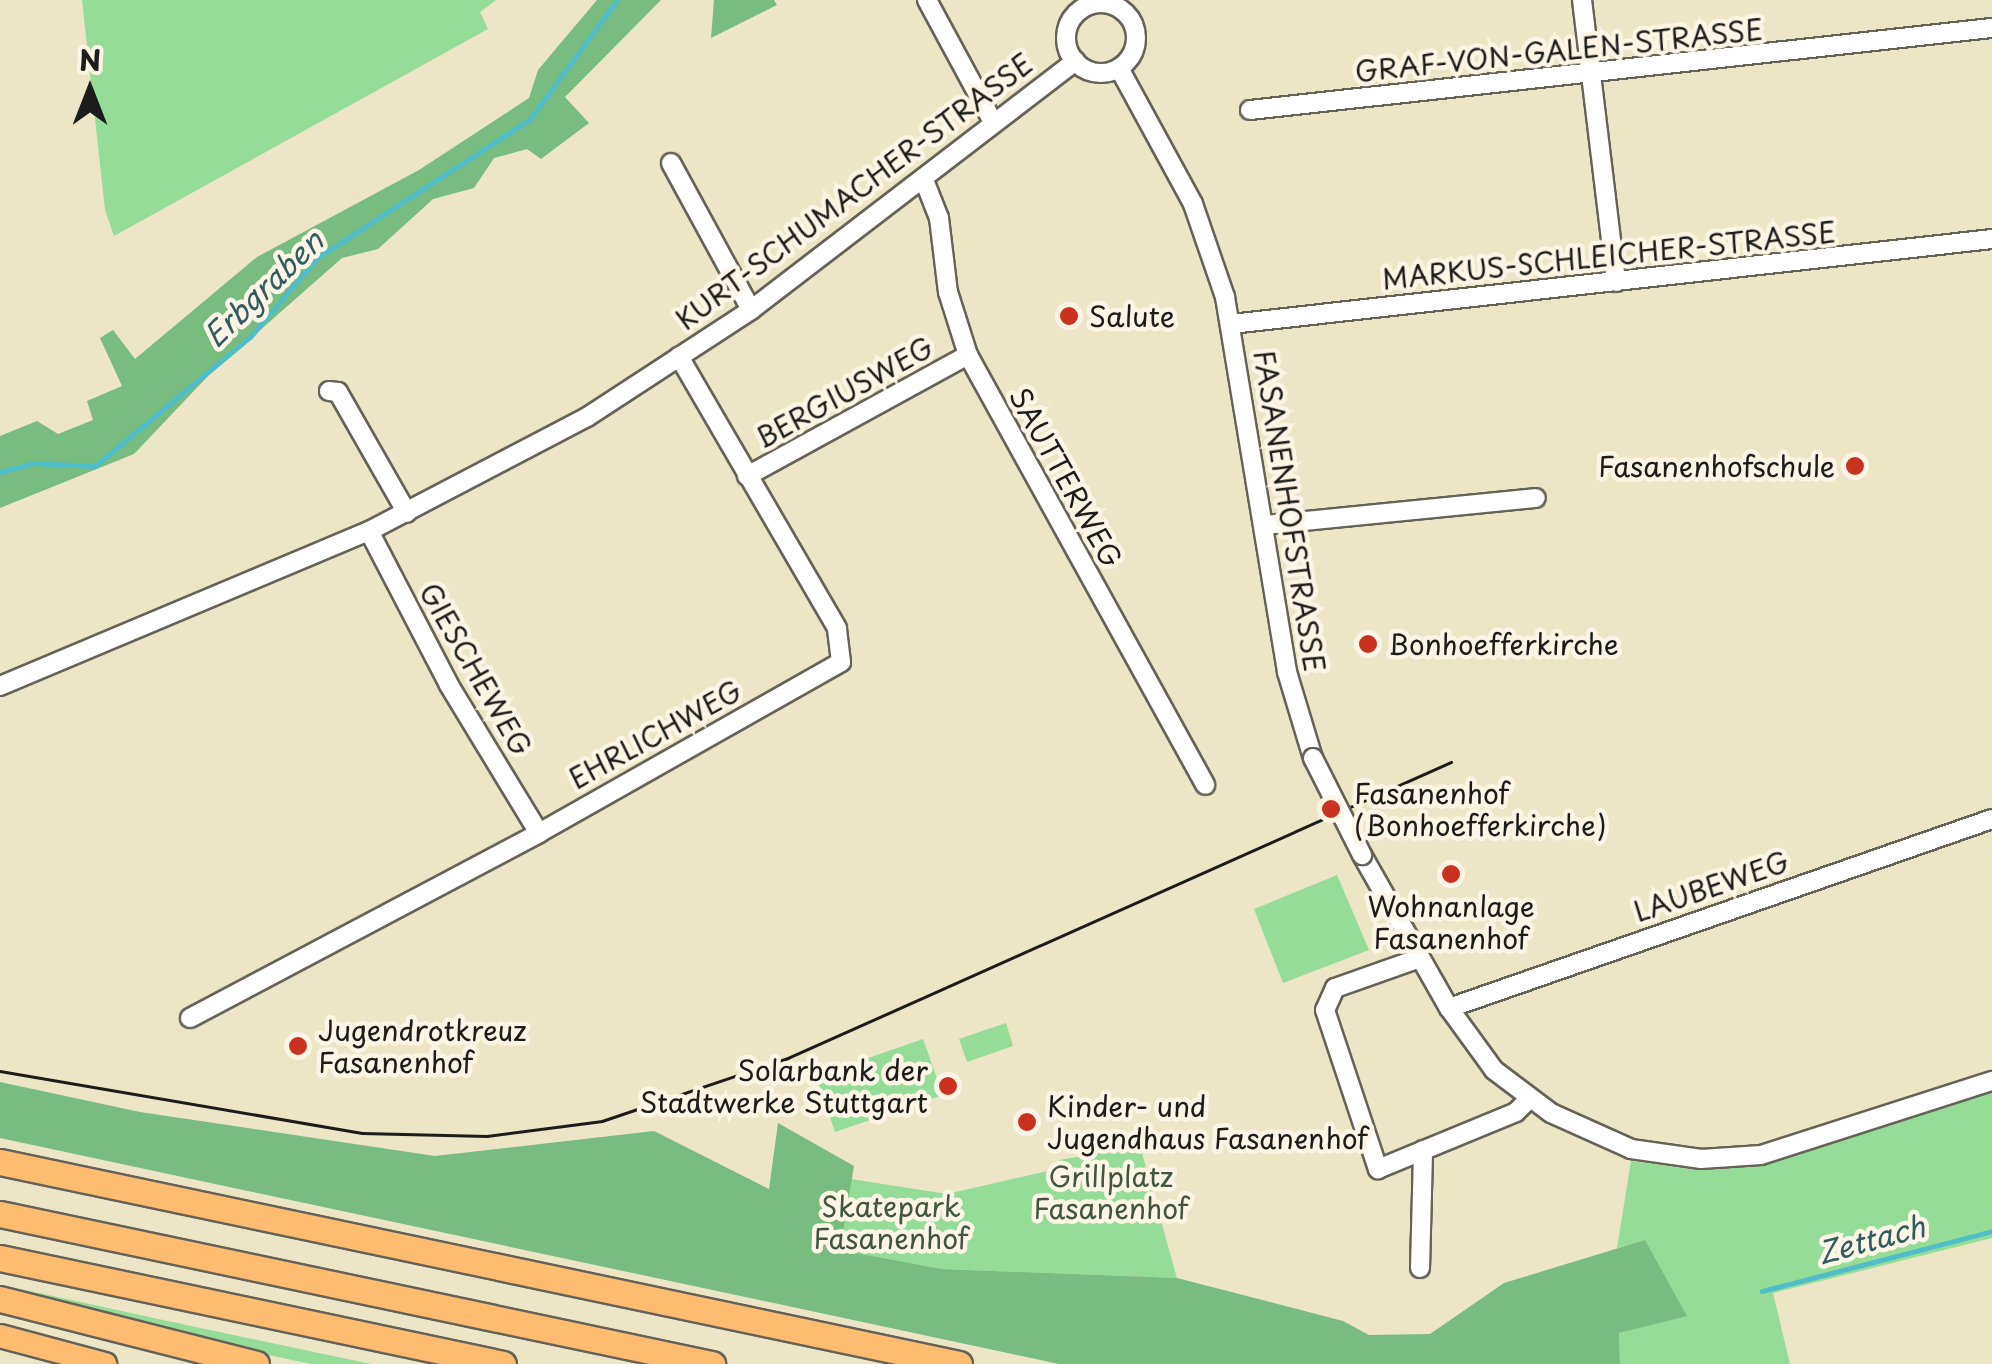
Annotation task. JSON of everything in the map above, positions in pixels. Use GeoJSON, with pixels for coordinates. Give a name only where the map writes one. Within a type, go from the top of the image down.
{"type":"FeatureCollection","features":[{"type":"Feature","properties":{"kind":"highway"},"geometry":{"type":"LineString","coordinates":[[0,1162],[959,1364]]}},
{"type":"Feature","properties":{"kind":"highway"},"geometry":{"type":"LineString","coordinates":[[0,1214],[712,1364]]}},
{"type":"Feature","properties":{"kind":"highway"},"geometry":{"type":"LineString","coordinates":[[0,1258],[503,1364]]}},
{"type":"Feature","properties":{"kind":"highway"},"geometry":{"type":"LineString","coordinates":[[0,1299],[256,1364]]}},
{"type":"Feature","properties":{"kind":"main road"},"geometry":{"type":"LineString","coordinates":[[0,1336],[106,1364]]}},
{"type":"Feature","properties":{"kind":"street"},"geometry":{"type":"LineString","coordinates":[[927,0],[993,122]]}},
{"type":"Feature","properties":{"kind":"street"},"geometry":{"type":"LineString","coordinates":[[1060,0],[1076,13]]}},
{"type":"Feature","properties":{"kind":"street"},"geometry":{"type":"LineString","coordinates":[[1582,0],[1616,282]]}},
{"type":"Feature","properties":{"kind":"street"},"geometry":{"type":"LineString","coordinates":[[1094,4],[1130,6],[1135,41],[1119,68],[1096,72],[1074,61],[1066,32],[1076,13],[1094,4]]}},
{"type":"Feature","properties":{"kind":"street","name":"GRAF-VON-GALEN-STRASSE"},"geometry":{"type":"LineString","coordinates":[[1250,110],[1992,28]]}},
{"type":"Feature","properties":{"kind":"street","name":"KURT-SCHUMACHER-STRASSE"},"geometry":{"type":"LineString","coordinates":[[0,686],[368,532],[587,417],[751,310],[1074,61]]}},
{"type":"Feature","properties":{"kind":"street","name":"FASANENHOFSTRASSE"},"geometry":{"type":"LineString","coordinates":[[1119,68],[1193,204],[1231,324],[1286,672],[1313,758],[1362,855],[1449,1008],[1494,1070],[1529,1099],[1631,1149],[1732,1158],[1793,1147],[1992,1081]]}},
{"type":"Feature","properties":{"kind":"street"},"geometry":{"type":"LineString","coordinates":[[671,163],[751,310]]}},
{"type":"Feature","properties":{"kind":"street","name":"SAUTTERWEG"},"geometry":{"type":"LineString","coordinates":[[924,180],[939,218],[948,292],[968,356],[1205,785]]}},
{"type":"Feature","properties":{"kind":"street","name":"MARKUS-SCHLEICHER-STRASSE"},"geometry":{"type":"LineString","coordinates":[[1231,324],[1992,239]]}},
{"type":"Feature","properties":{"kind":"street","name":"BERGIUSWEG"},"geometry":{"type":"LineString","coordinates":[[747,476],[968,356]]}},
{"type":"Feature","properties":{"kind":"street","name":"EHRLICHWEG"},"geometry":{"type":"LineString","coordinates":[[190,1018],[539,833],[841,662],[836,628],[679,358]]}},
{"type":"Feature","properties":{"kind":"street"},"geometry":{"type":"LineString","coordinates":[[329,391],[338,392],[407,513]]}},
{"type":"Feature","properties":{"kind":"street"},"geometry":{"type":"LineString","coordinates":[[1265,525],[1536,498]]}},
{"type":"Feature","properties":{"kind":"street","name":"GIESCHEWEG"},"geometry":{"type":"LineString","coordinates":[[368,532],[449,685],[539,833]]}},
{"type":"Feature","properties":{"kind":"street","name":"LAUBEWEG"},"geometry":{"type":"LineString","coordinates":[[1449,1008],[1992,819]]}},
{"type":"Feature","properties":{"kind":"street"},"geometry":{"type":"LineString","coordinates":[[1420,958],[1335,988],[1325,1010],[1378,1168],[1516,1112],[1529,1099]]}},
{"type":"Feature","properties":{"kind":"street"},"geometry":{"type":"LineString","coordinates":[[1420,1268],[1424,1150]]}},
{"type":"Feature","properties":{"kind":"green space"},"geometry":{"type":"Polygon","coordinates":[[[82,0],[496,0],[480,12],[488,29],[114,236],[105,210],[82,0]]]}},
{"type":"Feature","properties":{"kind":"green space"},"geometry":{"type":"Polygon","coordinates":[[[597,0],[661,0],[565,97],[589,123],[541,159],[527,149],[494,158],[474,188],[433,199],[378,249],[342,258],[209,375],[134,454],[0,508],[0,436],[37,421],[58,434],[93,420],[87,401],[122,386],[100,338],[113,330],[135,359],[257,257],[419,170],[529,98],[538,70],[597,0]]]}},
{"type":"Feature","properties":{"kind":"green space"},"geometry":{"type":"Polygon","coordinates":[[[714,0],[774,0],[777,5],[711,38],[714,0]]]}},
{"type":"Feature","properties":{"kind":"green space"},"geometry":{"type":"Polygon","coordinates":[[[1337,875],[1369,950],[1283,983],[1254,909],[1337,875]]]}},
{"type":"Feature","properties":{"kind":"green space"},"geometry":{"type":"Polygon","coordinates":[[[1006,1023],[1013,1046],[967,1062],[959,1039],[1006,1023]]]}},
{"type":"Feature","properties":{"kind":"green space"},"geometry":{"type":"Polygon","coordinates":[[[923,1039],[943,1095],[835,1132],[816,1076],[923,1039]]]}},
{"type":"Feature","properties":{"kind":"green space"},"geometry":{"type":"Polygon","coordinates":[[[0,1082],[140,1112],[435,1156],[654,1131],[769,1189],[778,1123],[854,1166],[840,1250],[942,1269],[1177,1278],[1343,1321],[1369,1335],[1430,1334],[1504,1283],[1645,1240],[1687,1316],[1619,1333],[1620,1364],[1059,1364],[0,1138],[0,1082]]]}},
{"type":"Feature","properties":{"kind":"green space"},"geometry":{"type":"Polygon","coordinates":[[[1992,1087],[1992,1238],[1773,1293],[1790,1364],[1620,1364],[1619,1333],[1686,1315],[1645,1241],[1617,1248],[1631,1161],[1690,1169],[1785,1158],[1992,1087]]]}},
{"type":"Feature","properties":{"kind":"green space"},"geometry":{"type":"Polygon","coordinates":[[[1140,1146],[1177,1278],[942,1269],[839,1250],[851,1179],[947,1194],[1061,1168],[1059,1160],[1140,1146]]]}},
{"type":"Feature","properties":{"kind":"green space"},"geometry":{"type":"Polygon","coordinates":[[[21,1289],[371,1364],[311,1364],[192,1339],[21,1289]]]}},
{"type":"Feature","properties":{"kind":"waterway","name":"Erbgraben"},"geometry":{"type":"LineString","coordinates":[[0,472],[34,463],[95,466],[250,337],[317,258],[530,119],[617,0]]}},
{"type":"Feature","properties":{"kind":"waterway","name":"Zettach"},"geometry":{"type":"LineString","coordinates":[[1762,1291],[1992,1231]]}},
{"type":"Feature","properties":{"kind":"tram line"},"geometry":{"type":"LineString","coordinates":[[0,1071],[362,1133],[487,1136],[602,1121],[788,1058],[1451,762]]}},
{"type":"Feature","properties":{"kind":"place","name":"Salute"},"geometry":{"type":"Point","coordinates":[1069,316]}},
{"type":"Feature","properties":{"kind":"place","name":"Fasanenhofschule"},"geometry":{"type":"Point","coordinates":[1855,466]}},
{"type":"Feature","properties":{"kind":"place","name":"Bonhoefferkirche"},"geometry":{"type":"Point","coordinates":[1368,644]}},
{"type":"Feature","properties":{"kind":"place","name":"Fasanenhof (Bonhoefferkirche)"},"geometry":{"type":"Point","coordinates":[1331,809]}},
{"type":"Feature","properties":{"kind":"place","name":"Wohnanlage Fasanenhof"},"geometry":{"type":"Point","coordinates":[1451,874]}},
{"type":"Feature","properties":{"kind":"place","name":"Jugendrotkreuz Fasanenhof"},"geometry":{"type":"Point","coordinates":[298,1046]}},
{"type":"Feature","properties":{"kind":"place","name":"Solarbank der Stadtwerke Stuttgart"},"geometry":{"type":"Point","coordinates":[948,1086]}},
{"type":"Feature","properties":{"kind":"place","name":"Kinder- und Jugendhaus Fasanenhof"},"geometry":{"type":"Point","coordinates":[1027,1122]}},
{"type":"Feature","properties":{"kind":"park label","name":"Grillplatz Fasanenhof"},"geometry":{"type":"Point","coordinates":[1111,1192]}},
{"type":"Feature","properties":{"kind":"park label","name":"Skatepark Fasanenhof"},"geometry":{"type":"Point","coordinates":[891,1222]}}]}
